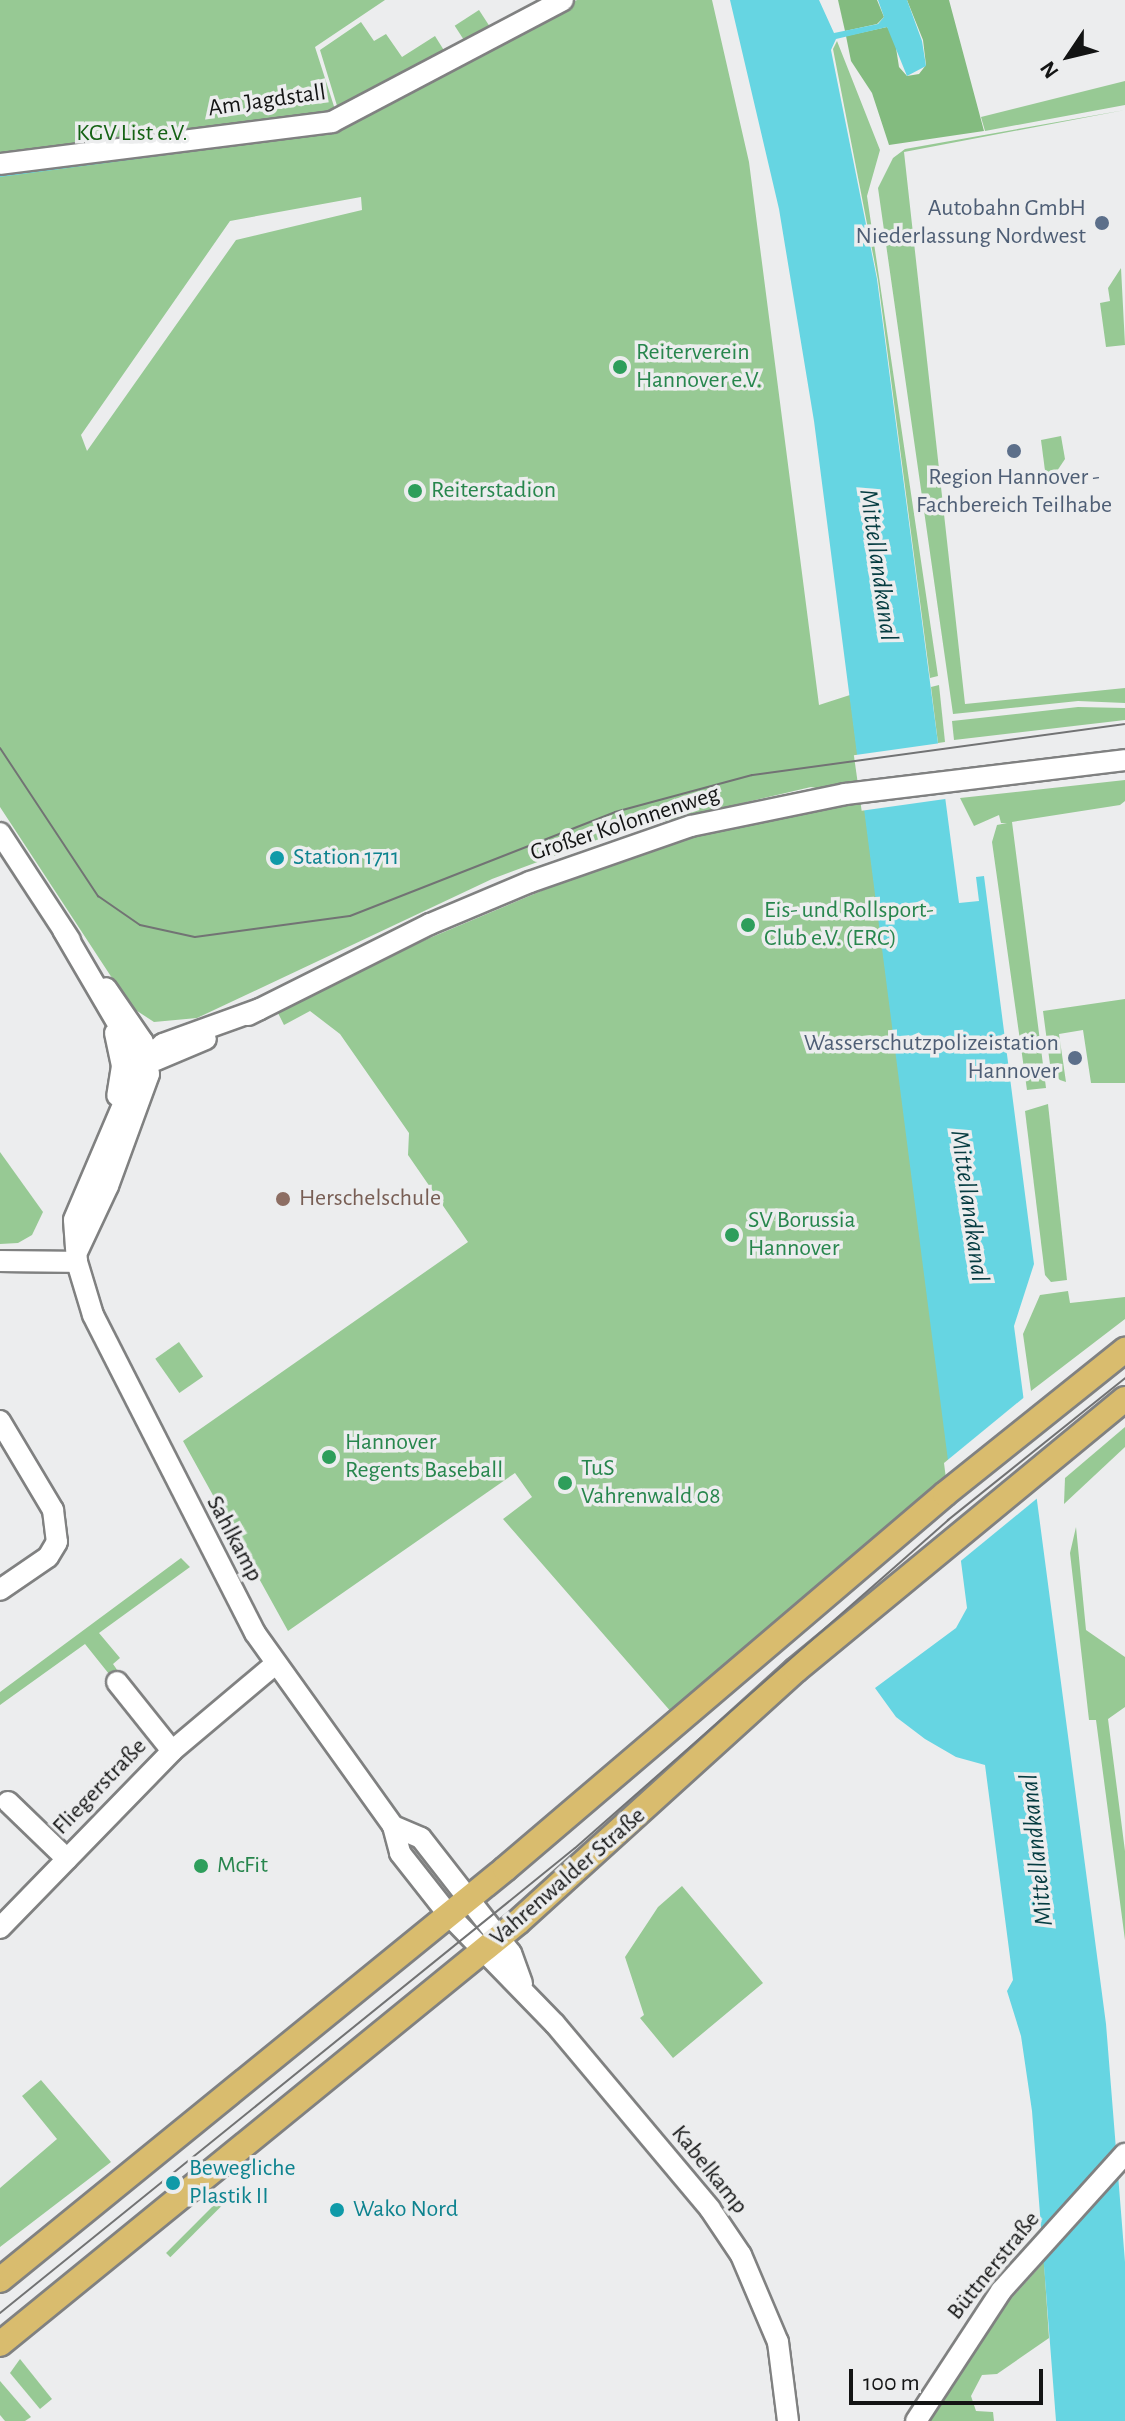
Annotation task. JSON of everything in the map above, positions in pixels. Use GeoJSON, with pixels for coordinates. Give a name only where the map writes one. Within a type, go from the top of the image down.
{"type":"FeatureCollection","features":[{"type":"Feature","properties":{"kind":"main road","name":"Vahrenwalder Straße"},"geometry":{"type":"LineString","coordinates":[[4,2274],[469,1899],[1032,1421],[1125,1350]]}},
{"type":"Feature","properties":{"kind":"main road","name":"Vahrenwalder Straße"},"geometry":{"type":"LineString","coordinates":[[0,2344],[491,1943],[659,1799],[796,1670],[1038,1467],[1125,1399]]}},
{"type":"Feature","properties":{"kind":"street","name":"Am Jagdstall"},"geometry":{"type":"LineString","coordinates":[[0,164],[332,122],[563,0]]}},
{"type":"Feature","properties":{"kind":"street","name":"Großer Kolonnenweg"},"geometry":{"type":"LineString","coordinates":[[143,1097],[176,1056],[260,1009],[430,924],[612,851],[691,826],[845,794],[1125,760]]}},
{"type":"Feature","properties":{"kind":"street","name":"Sahlkamp"},"geometry":{"type":"LineString","coordinates":[[0,833],[117,1014],[128,1045],[145,1058],[114,1116],[76,1210],[78,1256],[93,1315],[149,1431],[274,1665],[393,1826],[400,1853],[448,1914],[491,1943]]}},
{"type":"Feature","properties":{"kind":"street","name":"Großer Kolonnenweg"},"geometry":{"type":"LineString","coordinates":[[145,1058],[163,1044],[260,1009]]}},
{"type":"Feature","properties":{"kind":"street","name":"Sahlkamp"},"geometry":{"type":"LineString","coordinates":[[114,1116],[122,1066],[117,1014]]}},
{"type":"Feature","properties":{"kind":"street"},"geometry":{"type":"LineString","coordinates":[[117,1014],[153,1030],[198,1031]]}},
{"type":"Feature","properties":{"kind":"street","name":"Großer Kolonnenweg"},"geometry":{"type":"LineString","coordinates":[[145,1058],[176,1056]]}},
{"type":"Feature","properties":{"kind":"street"},"geometry":{"type":"LineString","coordinates":[[0,1261],[78,1256],[143,1097],[149,1074],[145,1058]]}},
{"type":"Feature","properties":{"kind":"street"},"geometry":{"type":"LineString","coordinates":[[0,1421],[53,1510],[57,1542],[48,1557],[0,1590]]}},
{"type":"Feature","properties":{"kind":"street","name":"Fliegerstraße"},"geometry":{"type":"LineString","coordinates":[[0,1928],[172,1751],[274,1665]]}},
{"type":"Feature","properties":{"kind":"street","name":"Fliegerstraße"},"geometry":{"type":"LineString","coordinates":[[117,1682],[172,1751]]}},
{"type":"Feature","properties":{"kind":"street","name":"Fliegerstraße"},"geometry":{"type":"LineString","coordinates":[[8,1802],[67,1859]]}},
{"type":"Feature","properties":{"kind":"street","name":"Sahlkamp"},"geometry":{"type":"LineString","coordinates":[[393,1826],[421,1838],[469,1899],[491,1943]]}},
{"type":"Feature","properties":{"kind":"street","name":"Kabelkamp"},"geometry":{"type":"LineString","coordinates":[[491,1943],[522,1986],[710,2209],[741,2255],[778,2342],[788,2421]]}},
{"type":"Feature","properties":{"kind":"street","name":"Büttnerstraße"},"geometry":{"type":"LineString","coordinates":[[916,2421],[982,2315],[1125,2154]]}},
{"type":"Feature","properties":{"kind":"green space","name":"KGV List e.V."},"geometry":{"type":"Polygon","coordinates":[[[0,0],[385,0],[315,47],[339,122],[577,0],[712,0],[749,162],[819,705],[850,695],[952,1485],[679,1721],[503,1519],[532,1497],[515,1473],[288,1631],[183,1441],[468,1242],[408,1155],[409,1133],[340,1034],[310,1011],[284,1025],[276,1009],[394,953],[596,868],[694,837],[796,813],[844,794],[811,787],[618,832],[492,879],[197,1018],[154,1022],[131,1007],[0,807],[0,0]],[[361,197],[230,221],[81,435],[87,451],[236,240],[362,210],[361,197]]]}},
{"type":"Feature","properties":{"kind":"green space"},"geometry":{"type":"Polygon","coordinates":[[[838,0],[877,0],[884,17],[877,24],[845,31],[838,0]]]}},
{"type":"Feature","properties":{"kind":"green space"},"geometry":{"type":"Polygon","coordinates":[[[907,0],[949,0],[984,131],[889,145],[872,93],[851,61],[846,36],[887,27],[894,35],[899,67],[907,76],[919,74],[926,65],[923,40],[907,0]]]}},
{"type":"Feature","properties":{"kind":"green space"},"geometry":{"type":"Polygon","coordinates":[[[479,10],[490,27],[466,43],[455,26],[479,10]]]}},
{"type":"Feature","properties":{"kind":"green space"},"geometry":{"type":"Polygon","coordinates":[[[361,22],[374,41],[386,34],[402,57],[435,36],[445,52],[338,109],[320,50],[361,22]]]}},
{"type":"Feature","properties":{"kind":"green space"},"geometry":{"type":"Polygon","coordinates":[[[837,41],[880,150],[867,196],[938,676],[930,678],[878,280],[833,49],[837,41]]]}},
{"type":"Feature","properties":{"kind":"green space"},"geometry":{"type":"Polygon","coordinates":[[[1125,81],[1125,105],[985,131],[981,117],[1125,81]]]}},
{"type":"Feature","properties":{"kind":"green space"},"geometry":{"type":"Polygon","coordinates":[[[1125,110],[904,152],[965,704],[1125,688],[1125,703],[1078,701],[953,714],[878,188],[893,158],[905,149],[1125,110]]]}},
{"type":"Feature","properties":{"kind":"green space"},"geometry":{"type":"Polygon","coordinates":[[[1121,268],[1125,345],[1106,347],[1100,303],[1110,301],[1108,288],[1121,268]]]}},
{"type":"Feature","properties":{"kind":"green space"},"geometry":{"type":"Polygon","coordinates":[[[1061,436],[1065,459],[1047,486],[1041,440],[1061,436]]]}},
{"type":"Feature","properties":{"kind":"green space"},"geometry":{"type":"Polygon","coordinates":[[[939,685],[945,742],[938,743],[931,687],[939,685]]]}},
{"type":"Feature","properties":{"kind":"green space"},"geometry":{"type":"Polygon","coordinates":[[[1078,707],[1125,708],[1125,720],[954,740],[952,721],[1078,707]]]}},
{"type":"Feature","properties":{"kind":"green space"},"geometry":{"type":"Polygon","coordinates":[[[1125,780],[1125,801],[1120,805],[1012,822],[1046,1088],[1027,1090],[992,842],[997,825],[1007,823],[1001,823],[999,815],[974,826],[960,798],[1125,780]]]}},
{"type":"Feature","properties":{"kind":"green space"},"geometry":{"type":"Polygon","coordinates":[[[1125,999],[1125,1083],[1091,1083],[1083,1030],[1059,1034],[1066,1082],[1051,1072],[1043,1011],[1125,999]]]}},
{"type":"Feature","properties":{"kind":"green space"},"geometry":{"type":"Polygon","coordinates":[[[1048,1104],[1067,1280],[1051,1282],[1045,1275],[1025,1111],[1048,1104]]]}},
{"type":"Feature","properties":{"kind":"green space"},"geometry":{"type":"Polygon","coordinates":[[[0,1152],[43,1212],[32,1235],[18,1243],[0,1244],[0,1152]]]}},
{"type":"Feature","properties":{"kind":"green space"},"geometry":{"type":"Polygon","coordinates":[[[1068,1291],[1070,1303],[1125,1297],[1125,1319],[1031,1391],[1023,1334],[1040,1295],[1068,1291]]]}},
{"type":"Feature","properties":{"kind":"green space"},"geometry":{"type":"Polygon","coordinates":[[[179,1342],[203,1376],[179,1393],[155,1359],[179,1342]]]}},
{"type":"Feature","properties":{"kind":"green space"},"geometry":{"type":"Polygon","coordinates":[[[1125,1427],[1125,1447],[1064,1504],[1065,1478],[1125,1427]]]}},
{"type":"Feature","properties":{"kind":"green space"},"geometry":{"type":"Polygon","coordinates":[[[1076,1527],[1086,1630],[1125,1657],[1125,1707],[1108,1719],[1125,1851],[1125,1940],[1096,1720],[1089,1720],[1070,1553],[1076,1527]]]}},
{"type":"Feature","properties":{"kind":"green space"},"geometry":{"type":"Polygon","coordinates":[[[181,1558],[190,1567],[99,1633],[120,1658],[113,1664],[120,1674],[113,1679],[85,1644],[0,1705],[0,1692],[181,1558]]]}},
{"type":"Feature","properties":{"kind":"green space"},"geometry":{"type":"Polygon","coordinates":[[[682,1886],[763,1983],[673,2058],[640,2018],[644,2015],[625,1957],[658,1907],[682,1886]]]}},
{"type":"Feature","properties":{"kind":"green space"},"geometry":{"type":"Polygon","coordinates":[[[41,2080],[111,2162],[0,2247],[0,2188],[57,2139],[22,2096],[41,2080]]]}},
{"type":"Feature","properties":{"kind":"green space"},"geometry":{"type":"Polygon","coordinates":[[[229,2190],[233,2194],[170,2257],[166,2253],[229,2190]]]}},
{"type":"Feature","properties":{"kind":"green space"},"geometry":{"type":"Polygon","coordinates":[[[1044,2262],[1049,2338],[997,2374],[982,2375],[971,2396],[976,2411],[993,2412],[994,2421],[929,2421],[992,2320],[1044,2262]]]}},
{"type":"Feature","properties":{"kind":"green space"},"geometry":{"type":"Polygon","coordinates":[[[20,2359],[52,2399],[40,2409],[10,2373],[20,2359]]]}},
{"type":"Feature","properties":{"kind":"green space"},"geometry":{"type":"Polygon","coordinates":[[[0,2381],[31,2417],[25,2421],[5,2421],[0,2415],[0,2381]]]}},
{"type":"Feature","properties":{"kind":"water","name":"Mittellandkanal"},"geometry":{"type":"Polygon","coordinates":[[[730,0],[819,0],[834,33],[878,24],[884,17],[878,0],[907,0],[922,41],[926,66],[907,76],[887,27],[836,39],[831,50],[877,279],[959,903],[979,901],[976,877],[984,876],[1034,1264],[1014,1326],[1106,2024],[1125,2262],[1125,2421],[1056,2421],[1032,2111],[1021,2036],[1007,1991],[1013,1980],[985,1765],[956,1757],[925,1739],[896,1717],[875,1688],[956,1628],[967,1608],[814,421],[779,209],[730,0]]]}},
{"type":"Feature","properties":{"kind":"pier"},"geometry":{"type":"Polygon","coordinates":[[[941,743],[949,798],[862,811],[854,755],[941,743]]]}},
{"type":"Feature","properties":{"kind":"pier"},"geometry":{"type":"Polygon","coordinates":[[[1027,1395],[1040,1496],[957,1564],[944,1463],[1027,1395]]]}},
{"type":"Feature","properties":{"kind":"waterway"},"geometry":{"type":"LineString","coordinates":[[0,175],[244,143]]}},
{"type":"Feature","properties":{"kind":"tram line"},"geometry":{"type":"LineString","coordinates":[[0,748],[98,896],[140,925],[195,937],[350,916],[615,812],[752,775],[1125,724]]}},
{"type":"Feature","properties":{"kind":"tram line"},"geometry":{"type":"LineString","coordinates":[[0,2313],[575,1848],[948,1520],[1125,1378]]}},
{"type":"Feature","properties":{"kind":"place","name":"Autobahn GmbH Niederlassung Nordwest"},"geometry":{"type":"Point","coordinates":[1102,223]}},
{"type":"Feature","properties":{"kind":"place","name":"Reiterverein Hannover e.V."},"geometry":{"type":"Point","coordinates":[620,367]}},
{"type":"Feature","properties":{"kind":"place","name":"Region Hannover - Fachbereich Teilhabe"},"geometry":{"type":"Point","coordinates":[1014,451]}},
{"type":"Feature","properties":{"kind":"place","name":"Reiterstadion"},"geometry":{"type":"Point","coordinates":[415,491]}},
{"type":"Feature","properties":{"kind":"place","name":"Station 1711"},"geometry":{"type":"Point","coordinates":[277,858]}},
{"type":"Feature","properties":{"kind":"place","name":"Eis- und Rollsport- Club e.V. (ERC)"},"geometry":{"type":"Point","coordinates":[748,925]}},
{"type":"Feature","properties":{"kind":"place","name":"Wasserschutzpolizeistation Hannover"},"geometry":{"type":"Point","coordinates":[1075,1058]}},
{"type":"Feature","properties":{"kind":"place","name":"Herschelschule"},"geometry":{"type":"Point","coordinates":[283,1199]}},
{"type":"Feature","properties":{"kind":"place","name":"SV Borussia Hannover"},"geometry":{"type":"Point","coordinates":[732,1235]}},
{"type":"Feature","properties":{"kind":"place","name":"Hannover Regents Baseball"},"geometry":{"type":"Point","coordinates":[329,1457]}},
{"type":"Feature","properties":{"kind":"place","name":"TuS Vahrenwald 08"},"geometry":{"type":"Point","coordinates":[565,1483]}},
{"type":"Feature","properties":{"kind":"place","name":"McFit"},"geometry":{"type":"Point","coordinates":[201,1866]}},
{"type":"Feature","properties":{"kind":"place","name":"Bewegliche Plastik II"},"geometry":{"type":"Point","coordinates":[173,2183]}},
{"type":"Feature","properties":{"kind":"place","name":"Wako Nord"},"geometry":{"type":"Point","coordinates":[337,2210]}}]}
